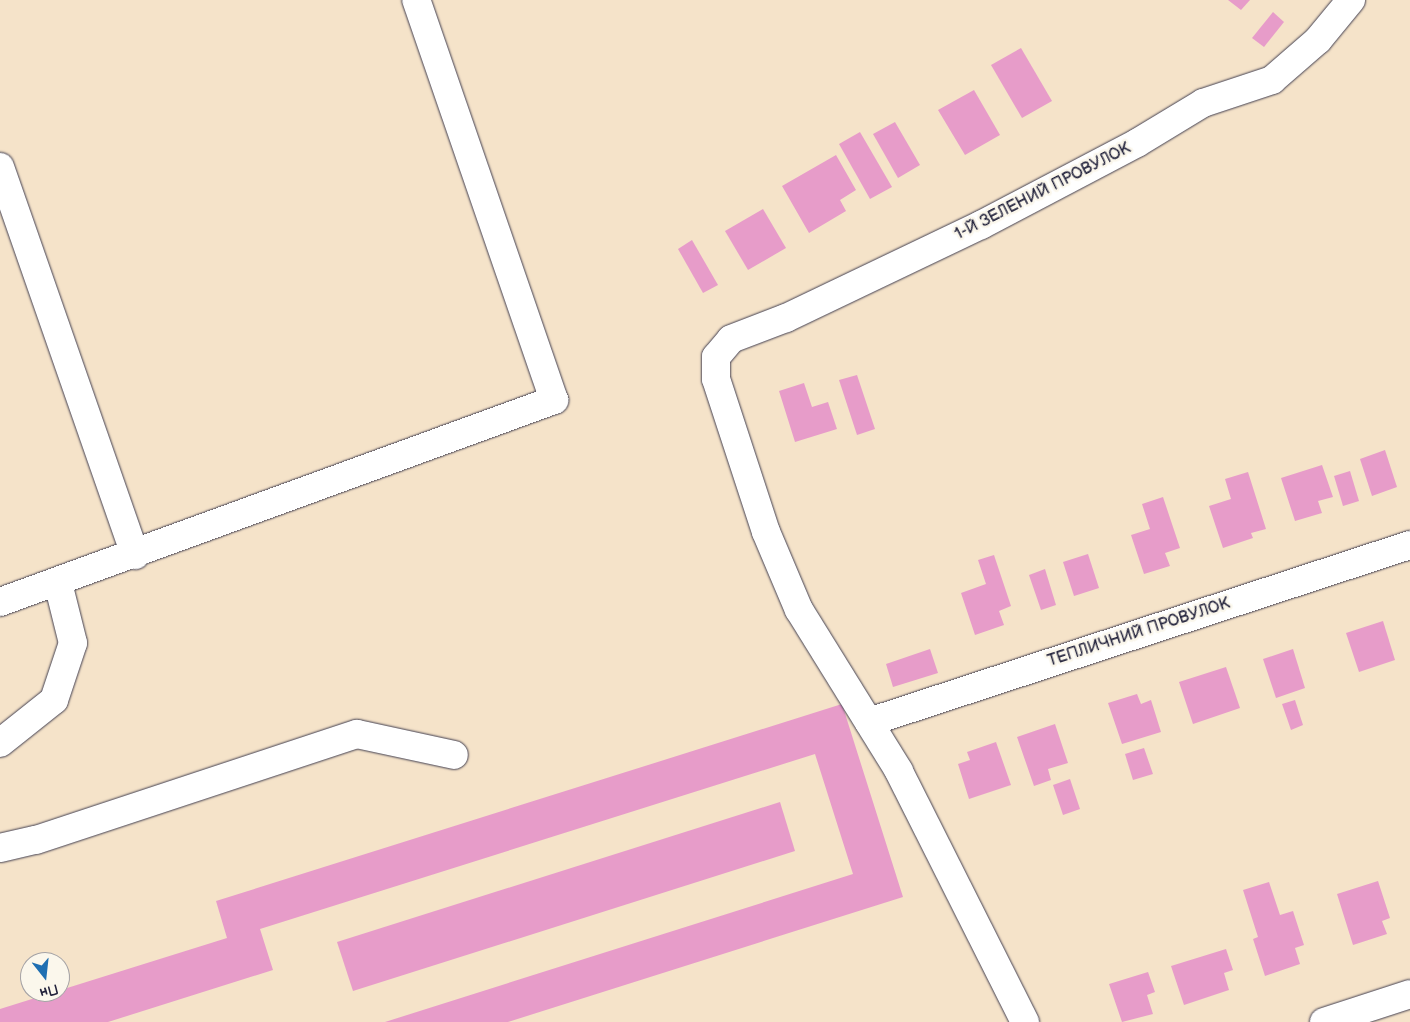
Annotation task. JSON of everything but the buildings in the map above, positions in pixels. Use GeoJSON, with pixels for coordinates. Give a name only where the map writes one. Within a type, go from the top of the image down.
{"type":"FeatureCollection","features":[{"type":"Feature","properties":{"kind":"street"},"geometry":{"type":"LineString","coordinates":[[0,602],[554,400],[416,0]]}},
{"type":"Feature","properties":{"kind":"street","name":"1-Й ЗЕЛЕНИЙ ПРОВУЛОК"},"geometry":{"type":"LineString","coordinates":[[868,722],[799,610],[760,514],[716,379],[716,357],[731,340],[786,318],[981,225],[1137,143],[1203,103],[1272,80],[1318,40],[1351,0]]}},
{"type":"Feature","properties":{"kind":"street"},"geometry":{"type":"LineString","coordinates":[[0,167],[135,554]]}},
{"type":"Feature","properties":{"kind":"street","name":"ТЕПЛИЧНИЙ ПРОВУЛОК"},"geometry":{"type":"LineString","coordinates":[[868,722],[1410,545]]}},
{"type":"Feature","properties":{"kind":"street"},"geometry":{"type":"LineString","coordinates":[[0,743],[8,740],[54,700],[73,643],[58,582]]}},
{"type":"Feature","properties":{"kind":"street"},"geometry":{"type":"LineString","coordinates":[[868,722],[899,771],[1026,1022]]}},
{"type":"Feature","properties":{"kind":"street"},"geometry":{"type":"LineString","coordinates":[[0,848],[36,840],[357,734],[454,754]]}},
{"type":"Feature","properties":{"kind":"street"},"geometry":{"type":"LineString","coordinates":[[1324,1022],[1410,994]]}}]}
